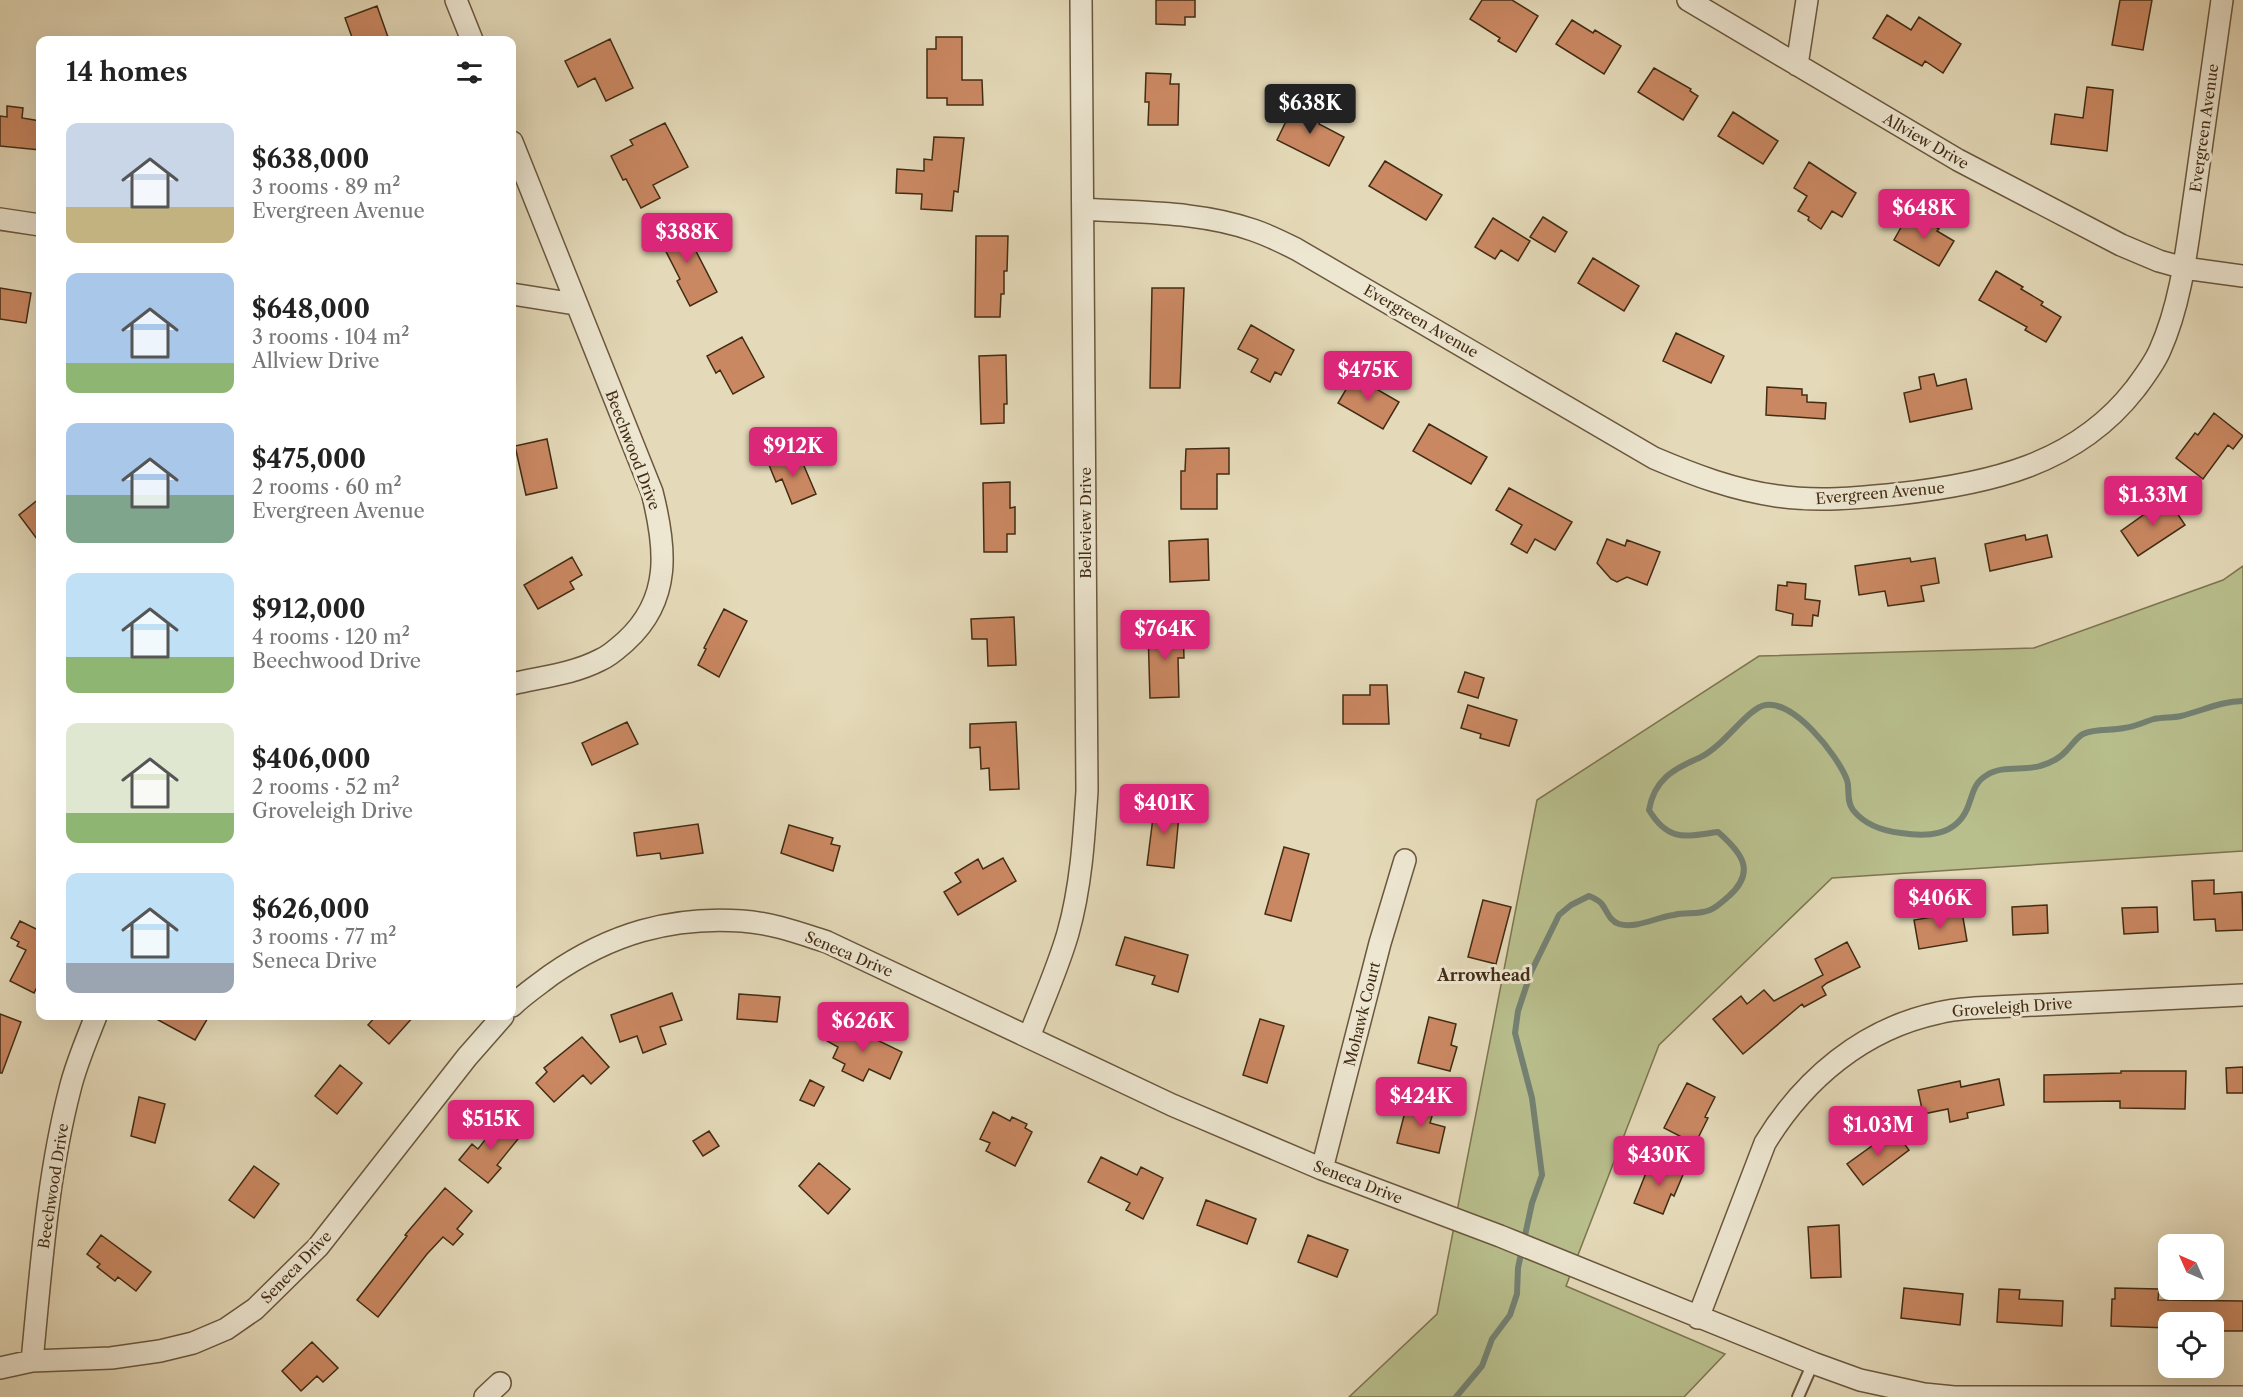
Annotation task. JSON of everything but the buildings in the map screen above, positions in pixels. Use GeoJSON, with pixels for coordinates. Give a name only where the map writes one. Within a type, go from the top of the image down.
{"type":"FeatureCollection","features":[{"type":"Feature","properties":{"kind":"street"},"geometry":{"type":"LineString","coordinates":[[456,0],[470,36]]}},
{"type":"Feature","properties":{"kind":"street","name":"Belleview Drive"},"geometry":{"type":"LineString","coordinates":[[1029,1037],[1068,933],[1079,882],[1084,840],[1087,779],[1081,0]]}},
{"type":"Feature","properties":{"kind":"street","name":"Allview Drive"},"geometry":{"type":"LineString","coordinates":[[1688,0],[1968,165],[2121,245],[2159,261],[2184,268],[2243,276]]}},
{"type":"Feature","properties":{"kind":"street"},"geometry":{"type":"LineString","coordinates":[[1797,65],[1807,0]]}},
{"type":"Feature","properties":{"kind":"street","name":"Evergreen Avenue"},"geometry":{"type":"LineString","coordinates":[[1083,209],[1191,216],[1223,221],[1254,230],[1296,249],[1654,458],[1697,477],[1736,488],[1818,501],[1925,491],[1973,483],[2016,471],[2053,456],[2083,439],[2112,416],[2146,374],[2160,351],[2172,317],[2184,268],[2222,0]]}},
{"type":"Feature","properties":{"kind":"street","name":"Beechwood Drive"},"geometry":{"type":"LineString","coordinates":[[516,151],[575,304],[652,492],[661,534],[662,578],[648,617],[617,650],[601,660],[573,671],[516,683]]}},
{"type":"Feature","properties":{"kind":"street"},"geometry":{"type":"LineString","coordinates":[[0,219],[36,224]]}},
{"type":"Feature","properties":{"kind":"street"},"geometry":{"type":"LineString","coordinates":[[516,295],[575,304]]}},
{"type":"Feature","properties":{"kind":"street","name":"Mohawk Court"},"geometry":{"type":"LineString","coordinates":[[1322,1169],[1380,944],[1405,860]]}},
{"type":"Feature","properties":{"kind":"street","name":"Seneca Drive"},"geometry":{"type":"LineString","coordinates":[[516,1003],[578,956],[614,939],[653,926],[699,921],[742,921],[781,927],[827,942],[1172,1105],[1322,1169],[1500,1236],[1698,1318],[1860,1380],[1923,1396],[2243,1396]]}},
{"type":"Feature","properties":{"kind":"street","name":"Groveleigh Drive"},"geometry":{"type":"LineString","coordinates":[[1698,1318],[1766,1143],[1781,1118],[1799,1095],[1842,1055],[1907,1022],[1938,1013],[1974,1008],[2243,995]]}},
{"type":"Feature","properties":{"kind":"street","name":"Beechwood Drive"},"geometry":{"type":"LineString","coordinates":[[33,1361],[48,1203],[58,1142],[70,1087],[95,1020]]}},
{"type":"Feature","properties":{"kind":"street","name":"Seneca Drive"},"geometry":{"type":"LineString","coordinates":[[0,1368],[33,1361],[111,1358],[182,1346],[226,1329],[255,1309],[318,1247],[459,1066],[499,1020]]}},
{"type":"Feature","properties":{"kind":"lane"},"geometry":{"type":"LineString","coordinates":[[1798,1397],[1813,1363]]}},
{"type":"Feature","properties":{"kind":"green space"},"geometry":{"type":"Polygon","coordinates":[[[2243,566],[2243,851],[1832,878],[1659,1045],[1566,1286],[1725,1354],[1684,1397],[1349,1397],[1437,1314],[1537,800],[1759,656],[2034,648],[2223,580],[2243,566]]]}},
{"type":"Feature","properties":{"kind":"waterway"},"geometry":{"type":"LineString","coordinates":[[1456,1397],[1482,1366],[1492,1339],[1510,1315],[1517,1294],[1518,1268],[1532,1203],[1542,1175],[1532,1098],[1515,1033],[1518,1011],[1531,972],[1559,915],[1571,905],[1589,896],[1601,903],[1613,920],[1626,925],[1678,914],[1706,912],[1729,896],[1738,887],[1742,878],[1744,870],[1739,854],[1718,832],[1679,835],[1671,833],[1656,821],[1649,810],[1655,791],[1666,777],[1708,753],[1755,710],[1762,706],[1774,705],[1800,719],[1824,743],[1847,780],[1851,807],[1863,820],[1888,831],[1921,835],[1939,833],[1948,830],[1962,818],[1979,782],[1993,772],[2048,763],[2055,760],[2079,737],[2088,732],[2128,727],[2154,719],[2181,716],[2219,704],[2243,701]]}},
{"type":"Feature","properties":{"kind":"district","name":"Arrowhead"},"geometry":{"type":"Point","coordinates":[1484,975]}}]}
